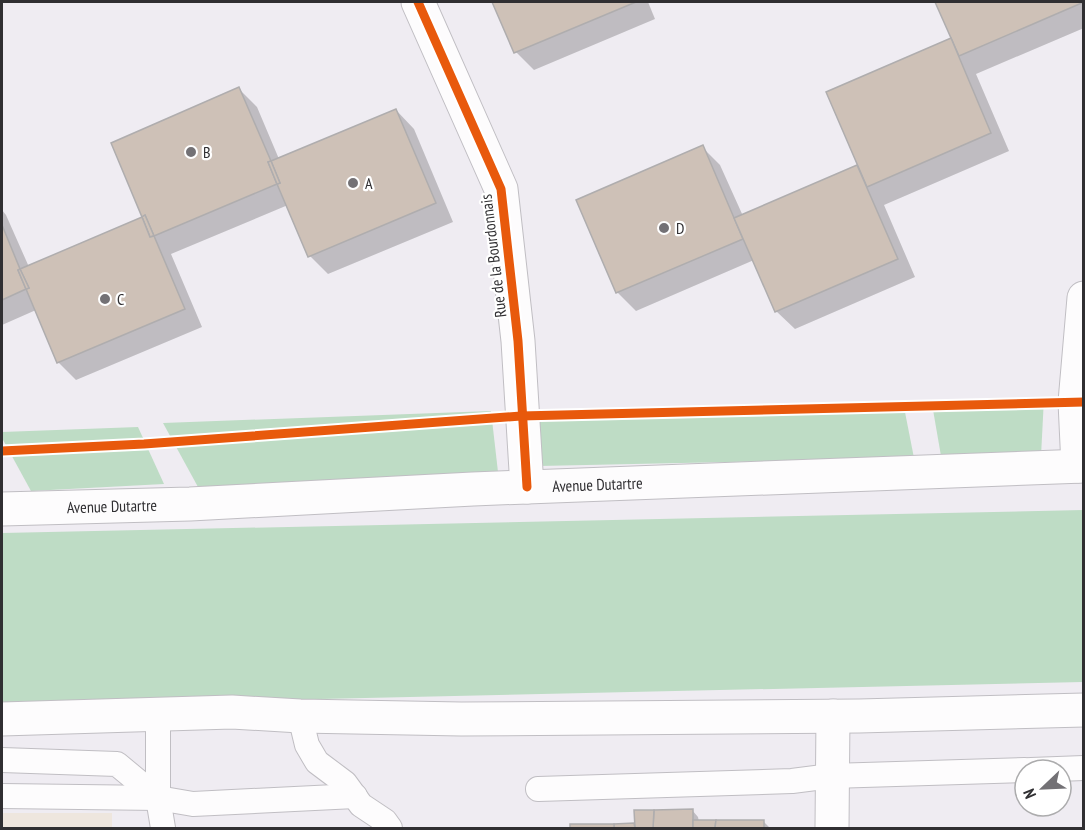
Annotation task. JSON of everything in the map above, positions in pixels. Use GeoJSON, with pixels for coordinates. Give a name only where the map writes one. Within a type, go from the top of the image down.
{"type":"FeatureCollection","features":[{"type":"Feature","properties":{"kind":"main road","name":"Rue de la Bourdonnais"},"geometry":{"type":"LineString","coordinates":[[418,2],[501,189],[518,341],[527,487]]}},
{"type":"Feature","properties":{"kind":"main road"},"geometry":{"type":"LineString","coordinates":[[1081,466],[1075,402],[1083,298]]}},
{"type":"Feature","properties":{"kind":"main road","name":"Avenue Dutartre"},"geometry":{"type":"LineString","coordinates":[[2,509],[190,504],[527,487],[1081,466]]}},
{"type":"Feature","properties":{"kind":"main road"},"geometry":{"type":"LineString","coordinates":[[2,719],[232,712],[300,716],[461,719],[833,716],[1083,710]]}},
{"type":"Feature","properties":{"kind":"main road"},"geometry":{"type":"LineString","coordinates":[[832,828],[833,716]]}},
{"type":"Feature","properties":{"kind":"lane"},"geometry":{"type":"LineString","coordinates":[[158,714],[158,798],[163,828]]}},
{"type":"Feature","properties":{"kind":"lane"},"geometry":{"type":"LineString","coordinates":[[300,716],[307,745],[317,762],[345,783],[362,806],[386,821],[390,828]]}},
{"type":"Feature","properties":{"kind":"lane"},"geometry":{"type":"LineString","coordinates":[[2,760],[117,764],[158,798]]}},
{"type":"Feature","properties":{"kind":"lane"},"geometry":{"type":"LineString","coordinates":[[538,789],[792,782],[831,776],[1013,770]]}},
{"type":"Feature","properties":{"kind":"lane"},"geometry":{"type":"LineString","coordinates":[[2,796],[158,798],[193,804],[355,796]]}},
{"type":"Feature","properties":{"kind":"shaded area"},"geometry":{"type":"Polygon","coordinates":[[[2,813],[112,813],[112,828],[2,828],[2,813]]]}},
{"type":"Feature","properties":{"kind":"green space"},"geometry":{"type":"Polygon","coordinates":[[[1044,398],[1041,456],[941,456],[932,404],[1044,398]]]}},
{"type":"Feature","properties":{"kind":"green space"},"geometry":{"type":"Polygon","coordinates":[[[903,402],[914,458],[539,466],[538,417],[903,402]]]}},
{"type":"Feature","properties":{"kind":"green space"},"geometry":{"type":"Polygon","coordinates":[[[491,411],[498,472],[198,487],[163,423],[491,411]]]}},
{"type":"Feature","properties":{"kind":"green space"},"geometry":{"type":"Polygon","coordinates":[[[138,427],[164,484],[31,491],[2,438],[2,432],[138,427]]]}},
{"type":"Feature","properties":{"kind":"green space"},"geometry":{"type":"Polygon","coordinates":[[[1083,510],[1083,682],[2,706],[2,533],[1083,510]]]}},
{"type":"Feature","properties":{"kind":"building"},"geometry":{"type":"Polygon","coordinates":[[[492,2],[636,2],[514,53],[492,2]]]}},
{"type":"Feature","properties":{"kind":"building"},"geometry":{"type":"Polygon","coordinates":[[[935,2],[1084,2],[959,56],[935,2]]]}},
{"type":"Feature","properties":{"kind":"building"},"geometry":{"type":"Polygon","coordinates":[[[951,38],[991,133],[867,187],[826,92],[951,38]]]}},
{"type":"Feature","properties":{"kind":"building","name":"B"},"geometry":{"type":"Polygon","coordinates":[[[239,87],[271,161],[268,162],[277,184],[154,236],[145,215],[142,217],[111,143],[239,87]]]}},
{"type":"Feature","properties":{"kind":"building","name":"A"},"geometry":{"type":"Polygon","coordinates":[[[396,109],[436,203],[308,257],[277,184],[280,183],[271,161],[396,109]]]}},
{"type":"Feature","properties":{"kind":"building","name":"D"},"geometry":{"type":"Polygon","coordinates":[[[703,145],[743,239],[616,293],[576,200],[703,145]]]}},
{"type":"Feature","properties":{"kind":"building"},"geometry":{"type":"Polygon","coordinates":[[[271,161],[280,183],[277,184],[268,162],[271,161]]]}},
{"type":"Feature","properties":{"kind":"building"},"geometry":{"type":"Polygon","coordinates":[[[857,165],[898,259],[775,312],[734,218],[857,165]]]}},
{"type":"Feature","properties":{"kind":"building"},"geometry":{"type":"Polygon","coordinates":[[[145,215],[154,236],[150,237],[142,217],[145,215]]]}},
{"type":"Feature","properties":{"kind":"building","name":"C"},"geometry":{"type":"Polygon","coordinates":[[[142,217],[150,237],[154,236],[185,309],[57,363],[20,269],[142,217]]]}},
{"type":"Feature","properties":{"kind":"building"},"geometry":{"type":"Polygon","coordinates":[[[2,225],[26,289],[2,300],[2,225]]]}},
{"type":"Feature","properties":{"kind":"building"},"geometry":{"type":"Polygon","coordinates":[[[20,269],[29,288],[26,289],[18,270],[20,269]]]}},
{"type":"Feature","properties":{"kind":"building"},"geometry":{"type":"Polygon","coordinates":[[[693,809],[693,828],[653,828],[654,810],[693,809]]]}},
{"type":"Feature","properties":{"kind":"building"},"geometry":{"type":"Polygon","coordinates":[[[634,810],[654,810],[653,828],[635,828],[634,810]]]}},
{"type":"Feature","properties":{"kind":"building"},"geometry":{"type":"Polygon","coordinates":[[[693,820],[716,820],[715,828],[693,828],[693,820]]]}},
{"type":"Feature","properties":{"kind":"building"},"geometry":{"type":"Polygon","coordinates":[[[716,820],[764,820],[764,828],[715,828],[716,820]]]}},
{"type":"Feature","properties":{"kind":"building"},"geometry":{"type":"Polygon","coordinates":[[[634,823],[635,828],[614,828],[614,824],[634,823]]]}},
{"type":"Feature","properties":{"kind":"building"},"geometry":{"type":"Polygon","coordinates":[[[570,824],[614,824],[614,828],[570,828],[570,824]]]}},
{"type":"Feature","properties":{"kind":"cycle path"},"geometry":{"type":"LineString","coordinates":[[418,2],[501,189],[518,341],[527,487]]}},
{"type":"Feature","properties":{"kind":"cycle path"},"geometry":{"type":"LineString","coordinates":[[2,451],[144,444],[521,416],[1084,402]]}},
{"type":"Feature","properties":{"kind":"place","name":"B"},"geometry":{"type":"Point","coordinates":[191,152]}},
{"type":"Feature","properties":{"kind":"place","name":"A"},"geometry":{"type":"Point","coordinates":[353,183]}},
{"type":"Feature","properties":{"kind":"place","name":"D"},"geometry":{"type":"Point","coordinates":[664,228]}},
{"type":"Feature","properties":{"kind":"place","name":"C"},"geometry":{"type":"Point","coordinates":[105,299]}}]}
